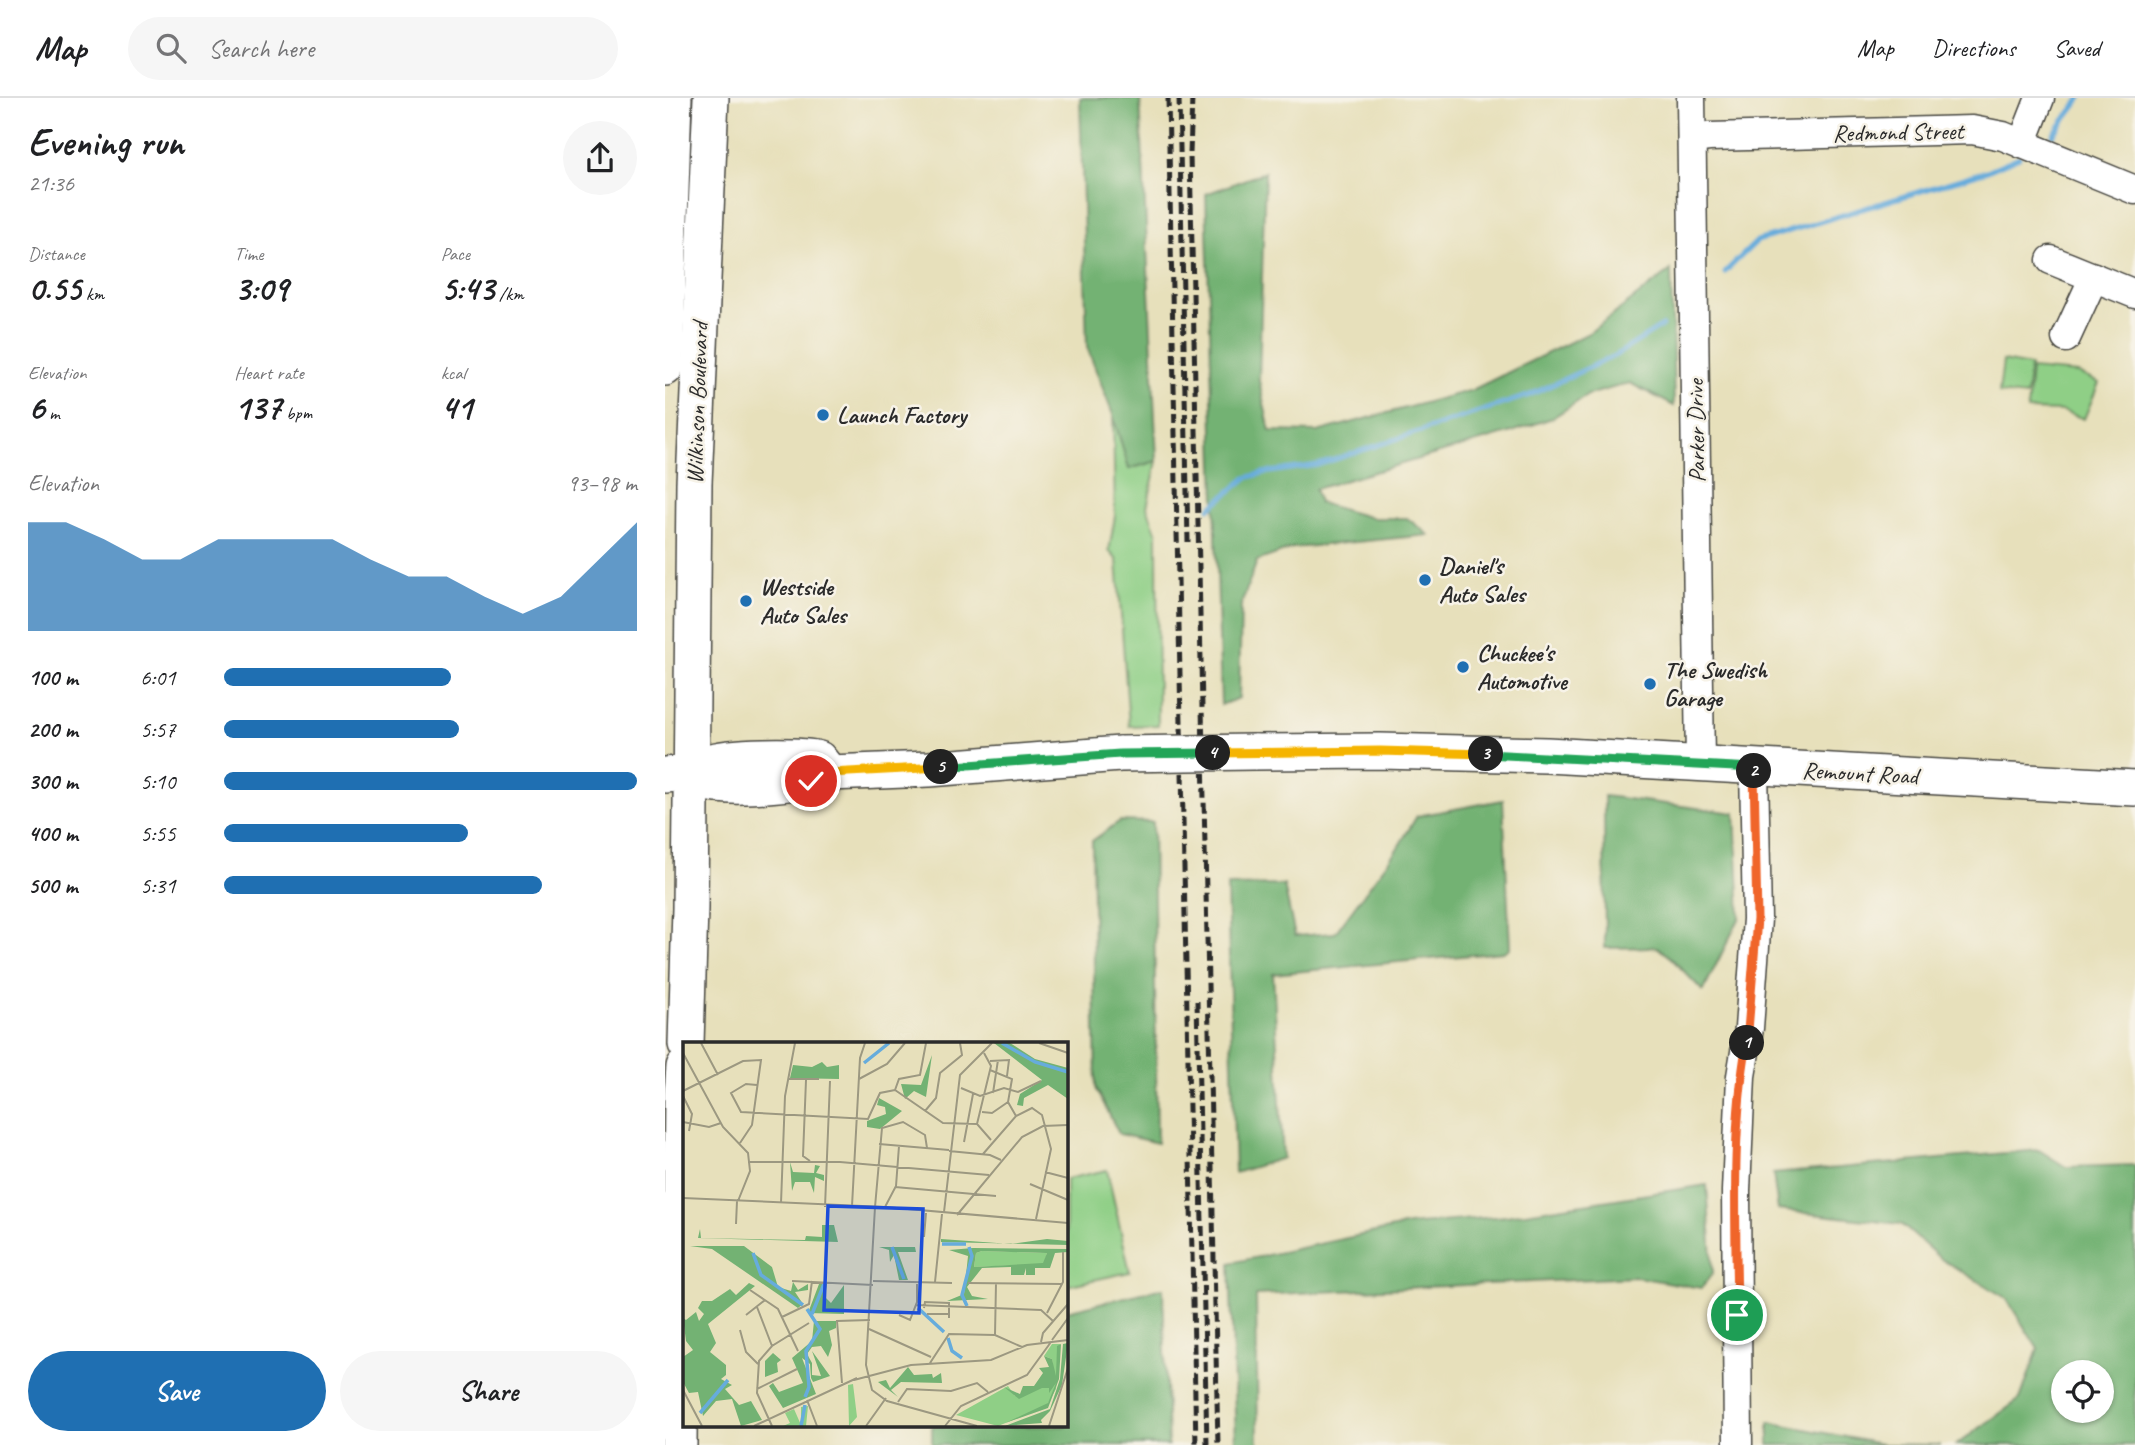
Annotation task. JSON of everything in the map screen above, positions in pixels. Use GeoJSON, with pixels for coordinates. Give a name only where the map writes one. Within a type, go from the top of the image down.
{"type":"FeatureCollection","features":[{"type":"Feature","properties":{"kind":"main road","name":"Wilkinson Boulevard"},"geometry":{"type":"LineString","coordinates":[[665,368],[674,98]]}},
{"type":"Feature","properties":{"kind":"main road","name":"Wilkinson Boulevard"},"geometry":{"type":"LineString","coordinates":[[686,1042],[678,775],[711,98]]}},
{"type":"Feature","properties":{"kind":"main road","name":"Remount Road"},"geometry":{"type":"LineString","coordinates":[[678,775],[725,786],[801,782],[822,778],[830,773],[929,769],[1120,754],[1380,751],[1539,755],[2135,788]]}},
{"type":"Feature","properties":{"kind":"main road"},"geometry":{"type":"LineString","coordinates":[[677,1085],[679,1445]]}},
{"type":"Feature","properties":{"kind":"street","name":"Parker Drive"},"geometry":{"type":"LineString","coordinates":[[1691,98],[1700,764]]}},
{"type":"Feature","properties":{"kind":"street"},"geometry":{"type":"LineString","coordinates":[[2022,144],[2040,98]]}},
{"type":"Feature","properties":{"kind":"street","name":"Redmond Street"},"geometry":{"type":"LineString","coordinates":[[1692,139],[1957,128],[1988,132],[2135,190]]}},
{"type":"Feature","properties":{"kind":"street"},"geometry":{"type":"LineString","coordinates":[[2051,260],[2135,294]]}},
{"type":"Feature","properties":{"kind":"street"},"geometry":{"type":"LineString","coordinates":[[2066,338],[2094,278]]}},
{"type":"Feature","properties":{"kind":"street"},"geometry":{"type":"LineString","coordinates":[[1738,1445],[1736,1191],[1741,1076],[1749,1028],[1757,919],[1754,768]]}},
{"type":"Feature","properties":{"kind":"green space"},"geometry":{"type":"Polygon","coordinates":[[[1080,98],[1140,98],[1157,461],[1129,469],[1113,415],[1087,347],[1080,98]]]}},
{"type":"Feature","properties":{"kind":"green space"},"geometry":{"type":"Polygon","coordinates":[[[1265,172],[1259,381],[1270,431],[1317,432],[1472,390],[1589,333],[1671,270],[1674,406],[1630,383],[1588,395],[1552,418],[1512,432],[1315,489],[1319,503],[1372,518],[1407,518],[1429,535],[1293,548],[1257,561],[1241,605],[1239,698],[1221,705],[1206,194],[1265,172]]]}},
{"type":"Feature","properties":{"kind":"green space"},"geometry":{"type":"Polygon","coordinates":[[[2003,361],[2030,366],[2026,396],[1999,393],[2003,361]]]}},
{"type":"Feature","properties":{"kind":"green space"},"geometry":{"type":"Polygon","coordinates":[[[2031,369],[2078,373],[2099,383],[2084,419],[2063,411],[2027,410],[2031,369]]]}},
{"type":"Feature","properties":{"kind":"green space"},"geometry":{"type":"Polygon","coordinates":[[[1113,416],[1129,469],[1157,461],[1147,507],[1157,534],[1158,725],[1129,726],[1117,560],[1109,551],[1115,516],[1113,416]]]}},
{"type":"Feature","properties":{"kind":"green space"},"geometry":{"type":"Polygon","coordinates":[[[1604,796],[1735,813],[1740,917],[1703,991],[1657,947],[1605,948],[1604,796]]]}},
{"type":"Feature","properties":{"kind":"green space"},"geometry":{"type":"Polygon","coordinates":[[[1503,800],[1510,948],[1503,952],[1273,974],[1283,1158],[1235,1173],[1227,886],[1284,885],[1295,936],[1335,933],[1397,849],[1417,816],[1503,800]]]}},
{"type":"Feature","properties":{"kind":"green space"},"geometry":{"type":"Polygon","coordinates":[[[1120,821],[1153,822],[1157,1143],[1119,1134],[1096,1088],[1092,841],[1120,821]]]}},
{"type":"Feature","properties":{"kind":"green space"},"geometry":{"type":"Polygon","coordinates":[[[2039,1150],[2066,1167],[2135,1165],[2135,1445],[1956,1445],[2020,1399],[2038,1349],[2006,1298],[1941,1259],[1901,1224],[1778,1210],[1773,1174],[2039,1150]]]}},
{"type":"Feature","properties":{"kind":"green space"},"geometry":{"type":"Polygon","coordinates":[[[1107,1170],[1130,1272],[1067,1286],[1067,1179],[1107,1170]]]}},
{"type":"Feature","properties":{"kind":"green space"},"geometry":{"type":"Polygon","coordinates":[[[1707,1185],[1713,1273],[1701,1288],[1636,1277],[1256,1295],[1258,1445],[1236,1445],[1230,1263],[1408,1225],[1506,1216],[1707,1185]]]}},
{"type":"Feature","properties":{"kind":"green space"},"geometry":{"type":"Polygon","coordinates":[[[1163,1288],[1168,1445],[932,1445],[932,1428],[1067,1428],[1067,1311],[1163,1288]]]}},
{"type":"Feature","properties":{"kind":"green space"},"geometry":{"type":"Polygon","coordinates":[[[1769,1422],[1881,1444],[1940,1445],[1769,1445],[1769,1422]]]}},
{"type":"Feature","properties":{"kind":"waterway"},"geometry":{"type":"LineString","coordinates":[[2053,135],[2081,98]]}},
{"type":"Feature","properties":{"kind":"waterway"},"geometry":{"type":"LineString","coordinates":[[1725,272],[1757,241],[1987,171],[2019,157]]}},
{"type":"Feature","properties":{"kind":"waterway"},"geometry":{"type":"LineString","coordinates":[[1210,508],[1246,478],[1318,465],[1530,395],[1616,355],[1662,326]]}},
{"type":"Feature","properties":{"kind":"railway"},"geometry":{"type":"LineString","coordinates":[[1168,98],[1196,1445]]}},
{"type":"Feature","properties":{"kind":"railway"},"geometry":{"type":"LineString","coordinates":[[1179,98],[1188,542]]}},
{"type":"Feature","properties":{"kind":"railway"},"geometry":{"type":"LineString","coordinates":[[1192,98],[1190,154],[1218,1445]]}},
{"type":"Feature","properties":{"kind":"railway"},"geometry":{"type":"LineString","coordinates":[[1197,1001],[1207,1445]]}},
{"type":"Feature","properties":{"kind":"place","name":"Launch Factory"},"geometry":{"type":"Point","coordinates":[823,415]}},
{"type":"Feature","properties":{"kind":"place","name":"Daniel's Auto Sales"},"geometry":{"type":"Point","coordinates":[1425,580]}},
{"type":"Feature","properties":{"kind":"place","name":"Westside Auto Sales"},"geometry":{"type":"Point","coordinates":[746,601]}},
{"type":"Feature","properties":{"kind":"place","name":"Chuckee's Automotive"},"geometry":{"type":"Point","coordinates":[1463,667]}},
{"type":"Feature","properties":{"kind":"place","name":"The Swedish Garage"},"geometry":{"type":"Point","coordinates":[1650,684]}},
{"type":"Feature","properties":{"kind":"route"},"geometry":{"type":"LineString","coordinates":[[811,781],[830,773],[929,769],[1120,754],[1254,752],[1380,751],[1531,755],[1754,768],[1757,919],[1749,1028],[1741,1076],[1736,1191],[1737,1315]]}}]}
